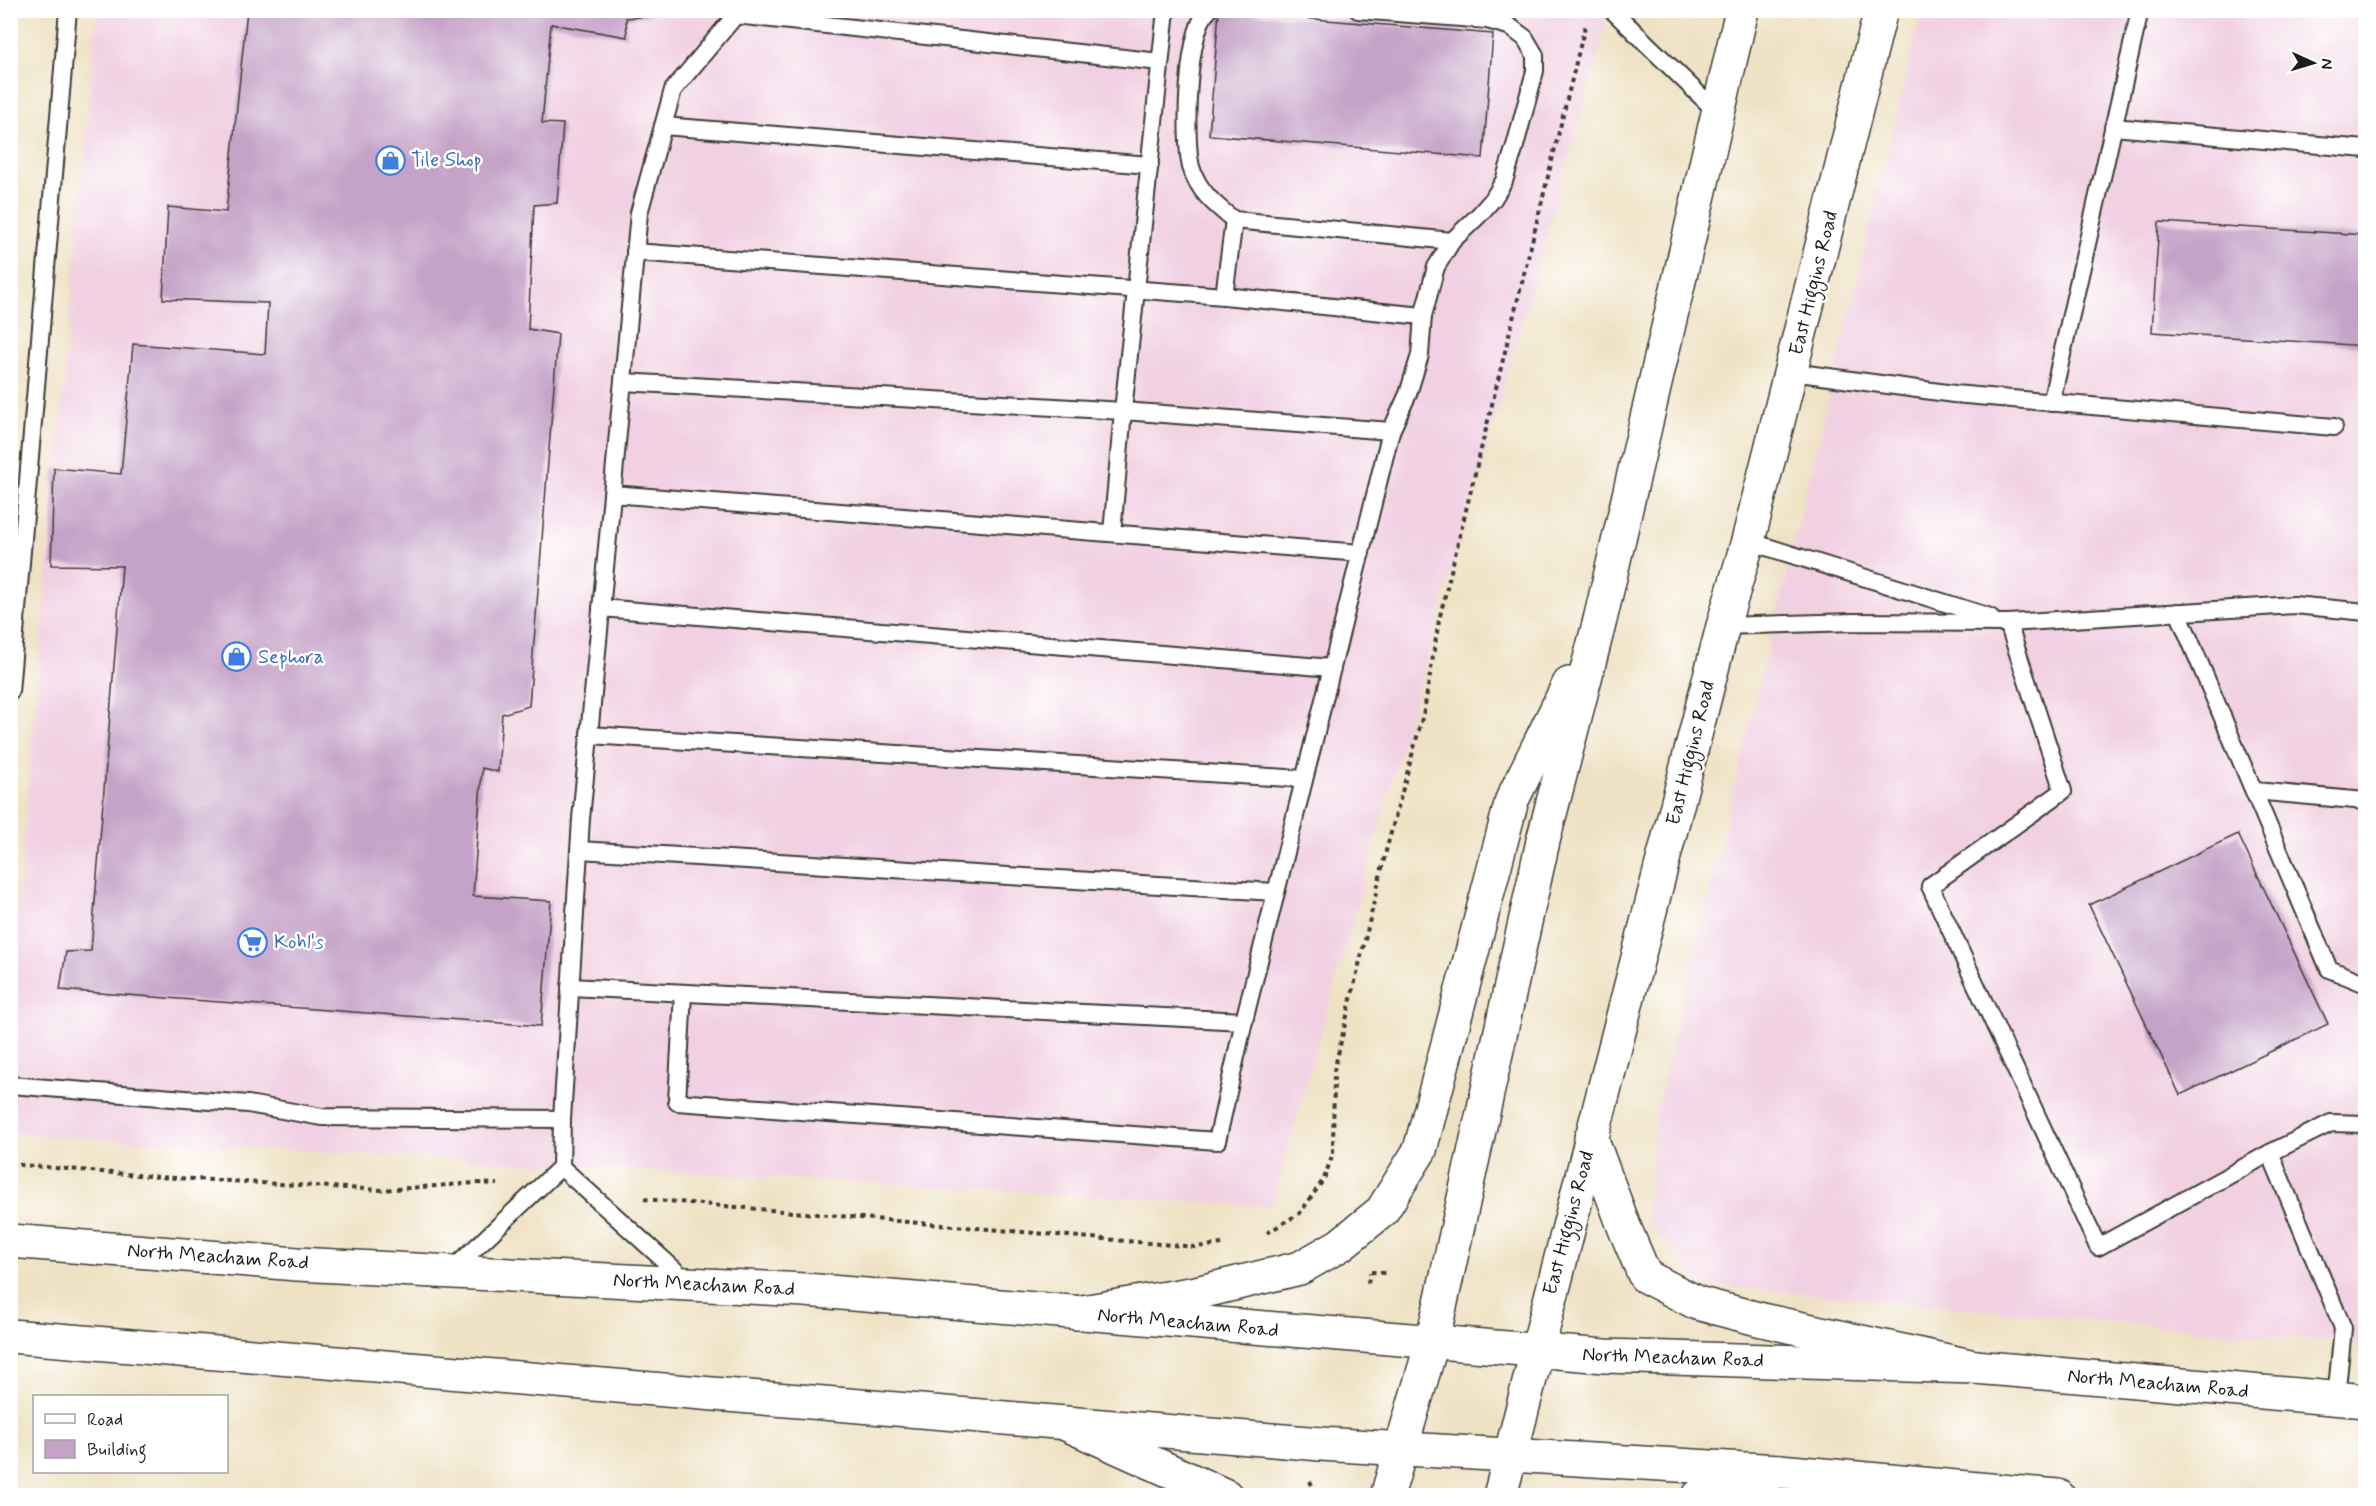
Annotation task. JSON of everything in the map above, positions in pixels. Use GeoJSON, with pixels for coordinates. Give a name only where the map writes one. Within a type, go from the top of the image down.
{"type":"FeatureCollection","features":[{"type":"Feature","properties":{"kind":"main road"},"geometry":{"type":"LineString","coordinates":[[1387,1496],[1432,1343],[1543,841],[1600,620],[1742,10]]}},
{"type":"Feature","properties":{"kind":"main road","name":"East Higgins Road"},"geometry":{"type":"LineString","coordinates":[[1500,1496],[1723,626],[1748,541],[1792,372],[1881,10]]}},
{"type":"Feature","properties":{"kind":"main road"},"geometry":{"type":"LineString","coordinates":[[1076,1313],[1196,1293],[1300,1268],[1340,1245],[1382,1211],[1420,1150],[1512,800],[1600,620]]}},
{"type":"Feature","properties":{"kind":"main road"},"geometry":{"type":"LineString","coordinates":[[1591,1138],[1645,1276],[1697,1303],[1975,1368]]}},
{"type":"Feature","properties":{"kind":"main road","name":"North Meacham Road"},"geometry":{"type":"LineString","coordinates":[[10,1241],[297,1264],[805,1290],[1605,1356],[1975,1368],[2351,1400]]}},
{"type":"Feature","properties":{"kind":"main road"},"geometry":{"type":"LineString","coordinates":[[10,1336],[1400,1450],[1779,1471],[2058,1496]]}},
{"type":"Feature","properties":{"kind":"main road"},"geometry":{"type":"LineString","coordinates":[[1064,1423],[1226,1496]]}},
{"type":"Feature","properties":{"kind":"main road"},"geometry":{"type":"LineString","coordinates":[[1699,1496],[1779,1471]]}},
{"type":"Feature","properties":{"kind":"lane"},"geometry":{"type":"LineString","coordinates":[[10,692],[68,10]]}},
{"type":"Feature","properties":{"kind":"lane"},"geometry":{"type":"LineString","coordinates":[[1112,533],[1166,10]]}},
{"type":"Feature","properties":{"kind":"lane"},"geometry":{"type":"LineString","coordinates":[[1209,10],[1203,15],[1195,35],[1190,72],[1188,144],[1191,167],[1201,190],[1234,220],[1452,241]]}},
{"type":"Feature","properties":{"kind":"lane"},"geometry":{"type":"LineString","coordinates":[[683,993],[677,1102],[1217,1141],[1275,892],[1391,431],[1408,394],[1417,365],[1423,316],[1436,267],[1452,241],[1493,199],[1504,181],[1535,71],[1535,56],[1525,38],[1509,26],[1486,20],[1358,10]]}},
{"type":"Feature","properties":{"kind":"lane"},"geometry":{"type":"LineString","coordinates":[[1612,10],[1719,115]]}},
{"type":"Feature","properties":{"kind":"lane"},"geometry":{"type":"LineString","coordinates":[[2051,403],[2140,10]]}},
{"type":"Feature","properties":{"kind":"lane"},"geometry":{"type":"LineString","coordinates":[[450,1272],[561,1167],[579,849],[639,213],[673,90],[738,13],[1160,62]]}},
{"type":"Feature","properties":{"kind":"lane"},"geometry":{"type":"LineString","coordinates":[[663,126],[1150,165]]}},
{"type":"Feature","properties":{"kind":"lane"},"geometry":{"type":"LineString","coordinates":[[2113,127],[2366,149]]}},
{"type":"Feature","properties":{"kind":"lane"},"geometry":{"type":"LineString","coordinates":[[1224,296],[1234,220]]}},
{"type":"Feature","properties":{"kind":"lane"},"geometry":{"type":"LineString","coordinates":[[635,252],[1224,296],[1423,316]]}},
{"type":"Feature","properties":{"kind":"lane"},"geometry":{"type":"LineString","coordinates":[[1792,372],[1954,394],[2334,427]]}},
{"type":"Feature","properties":{"kind":"lane"},"geometry":{"type":"LineString","coordinates":[[622,382],[1123,411],[1391,431]]}},
{"type":"Feature","properties":{"kind":"lane"},"geometry":{"type":"LineString","coordinates":[[612,494],[1361,553]]}},
{"type":"Feature","properties":{"kind":"lane"},"geometry":{"type":"LineString","coordinates":[[1748,541],[2008,623]]}},
{"type":"Feature","properties":{"kind":"lane"},"geometry":{"type":"LineString","coordinates":[[1723,626],[1854,622],[2008,623],[2294,605],[2366,612]]}},
{"type":"Feature","properties":{"kind":"lane"},"geometry":{"type":"LineString","coordinates":[[601,609],[1332,668]]}},
{"type":"Feature","properties":{"kind":"lane"},"geometry":{"type":"LineString","coordinates":[[2178,612],[2329,969],[2366,984]]}},
{"type":"Feature","properties":{"kind":"lane"},"geometry":{"type":"LineString","coordinates":[[2008,623],[2063,791],[1930,886],[2098,1247],[2270,1153],[2331,1123],[2366,1124]]}},
{"type":"Feature","properties":{"kind":"lane"},"geometry":{"type":"LineString","coordinates":[[589,735],[1304,779]]}},
{"type":"Feature","properties":{"kind":"lane"},"geometry":{"type":"LineString","coordinates":[[2255,791],[2366,801]]}},
{"type":"Feature","properties":{"kind":"lane"},"geometry":{"type":"LineString","coordinates":[[579,849],[1275,892]]}},
{"type":"Feature","properties":{"kind":"lane"},"geometry":{"type":"LineString","coordinates":[[570,987],[1244,1021]]}},
{"type":"Feature","properties":{"kind":"lane"},"geometry":{"type":"LineString","coordinates":[[10,1085],[256,1105],[322,1116],[562,1119]]}},
{"type":"Feature","properties":{"kind":"lane"},"geometry":{"type":"LineString","coordinates":[[2270,1153],[2343,1328],[2351,1400]]}},
{"type":"Feature","properties":{"kind":"lane"},"geometry":{"type":"LineString","coordinates":[[561,1167],[690,1285]]}},
{"type":"Feature","properties":{"kind":"path"},"geometry":{"type":"LineString","coordinates":[[1261,1235],[1272,1232],[1300,1212],[1324,1179],[1333,1153],[1334,1071],[1386,851],[1424,711],[1439,620],[1586,22]]}},
{"type":"Feature","properties":{"kind":"path"},"geometry":{"type":"LineString","coordinates":[[10,1164],[160,1177],[382,1190],[476,1183],[541,1185]]}},
{"type":"Feature","properties":{"kind":"path"},"geometry":{"type":"LineString","coordinates":[[591,1194],[1183,1246],[1229,1243]]}},
{"type":"Feature","properties":{"kind":"path"},"geometry":{"type":"LineString","coordinates":[[1370,1272],[1385,1273]]}},
{"type":"Feature","properties":{"kind":"path"},"geometry":{"type":"LineString","coordinates":[[1310,1481],[1315,1492],[1323,1496]]}},
{"type":"Feature","properties":{"kind":"path"},"geometry":{"type":"LineString","coordinates":[[1311,1496],[1315,1492]]}},
{"type":"Feature","properties":{"kind":"shaded area"},"geometry":{"type":"Polygon","coordinates":[[[97,11],[1610,11],[1272,1206],[10,1134],[11,980],[97,11]]]}},
{"type":"Feature","properties":{"kind":"shaded area"},"geometry":{"type":"Polygon","coordinates":[[[1922,11],[2365,11],[2365,1345],[1702,1284],[1645,1220],[1656,1113],[1922,11]]]}},
{"type":"Feature","properties":{"kind":"building"},"geometry":{"type":"Polygon","coordinates":[[[247,10],[371,10],[440,16],[441,10],[651,10],[650,16],[626,18],[627,37],[551,24],[542,123],[563,124],[557,203],[534,205],[528,329],[558,334],[529,706],[502,714],[498,772],[482,768],[473,896],[551,901],[541,1026],[60,990],[66,952],[91,951],[122,566],[51,565],[54,468],[121,474],[133,344],[265,354],[268,303],[163,299],[168,207],[226,212],[247,10]]]}},
{"type":"Feature","properties":{"kind":"building"},"geometry":{"type":"Polygon","coordinates":[[[1219,11],[1493,34],[1483,158],[1209,135],[1219,11]]]}},
{"type":"Feature","properties":{"kind":"building"},"geometry":{"type":"Polygon","coordinates":[[[2159,222],[2366,235],[2366,346],[2152,332],[2159,222]]]}},
{"type":"Feature","properties":{"kind":"building"},"geometry":{"type":"Polygon","coordinates":[[[2238,834],[2328,1024],[2180,1095],[2089,905],[2238,834]]]}},
{"type":"Feature","properties":{"kind":"place","name":"Tile Shop"},"geometry":{"type":"Point","coordinates":[390,160]}},
{"type":"Feature","properties":{"kind":"place","name":"Sephora"},"geometry":{"type":"Point","coordinates":[237,657]}},
{"type":"Feature","properties":{"kind":"place","name":"Kohl's"},"geometry":{"type":"Point","coordinates":[253,942]}}]}
